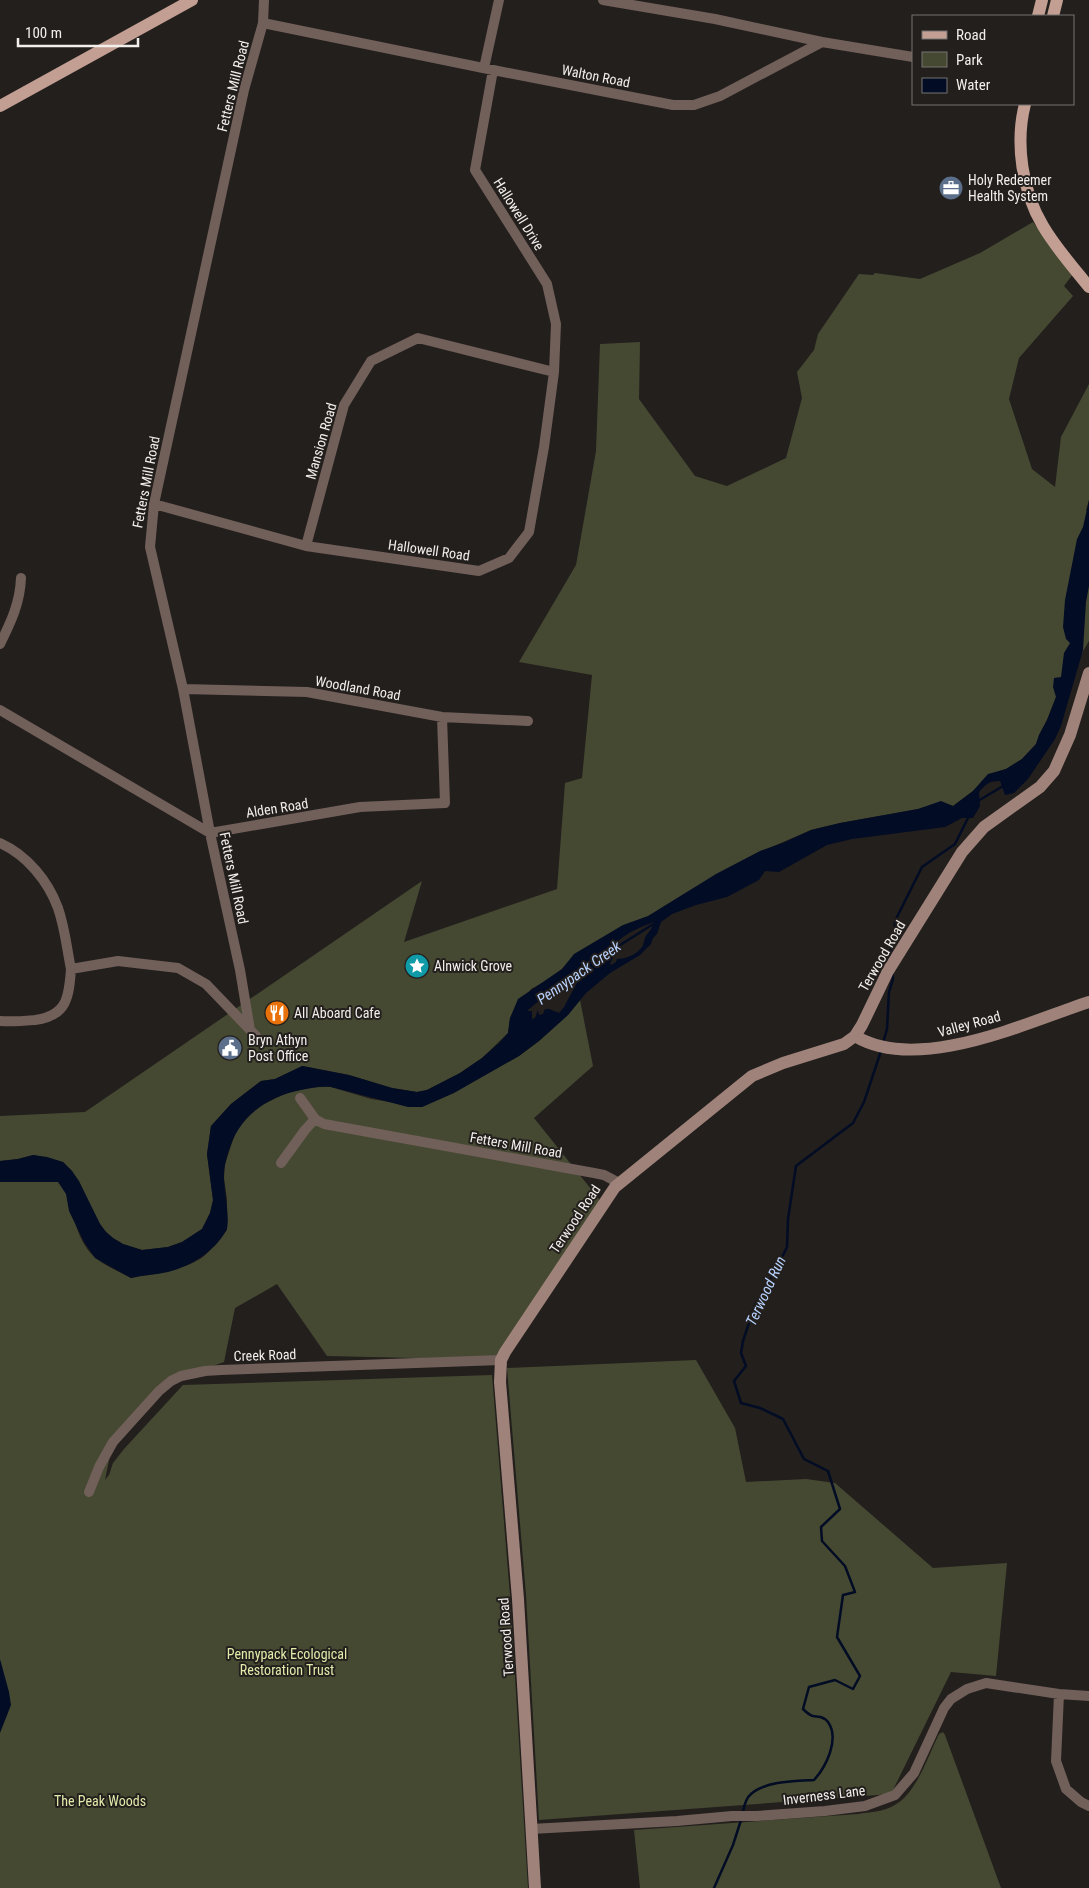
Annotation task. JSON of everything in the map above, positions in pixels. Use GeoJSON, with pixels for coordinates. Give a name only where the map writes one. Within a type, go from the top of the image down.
{"type":"FeatureCollection","features":[{"type":"Feature","properties":{"kind":"main road"},"geometry":{"type":"LineString","coordinates":[[0,106],[192,0]]}},
{"type":"Feature","properties":{"kind":"main road"},"geometry":{"type":"LineString","coordinates":[[1053,15],[1057,0]]}},
{"type":"Feature","properties":{"kind":"main road"},"geometry":{"type":"LineString","coordinates":[[1025,105],[1022,115],[1021,150],[1027,187],[1035,211],[1059,249],[1089,287]]}},
{"type":"Feature","properties":{"kind":"street","name":"Fetters Mill Road"},"geometry":{"type":"LineString","coordinates":[[71,969],[118,961],[178,968],[206,984],[253,1033],[210,833],[183,689],[150,547],[154,504],[244,90],[263,22],[264,0]]}},
{"type":"Feature","properties":{"kind":"street","name":"Hallowell Drive"},"geometry":{"type":"LineString","coordinates":[[499,0],[475,170],[547,284],[556,324],[554,372]]}},
{"type":"Feature","properties":{"kind":"street"},"geometry":{"type":"LineString","coordinates":[[603,0],[715,19],[822,42],[912,57]]}},
{"type":"Feature","properties":{"kind":"street","name":"Walton Road"},"geometry":{"type":"LineString","coordinates":[[263,22],[672,105],[694,106],[720,96],[822,42]]}},
{"type":"Feature","properties":{"kind":"street","name":"Mansion Road"},"geometry":{"type":"LineString","coordinates":[[306,546],[344,405],[371,361],[418,338],[554,372]]}},
{"type":"Feature","properties":{"kind":"street","name":"Hallowell Road"},"geometry":{"type":"LineString","coordinates":[[154,504],[306,546],[479,571],[509,558],[528,532],[544,447],[554,372]]}},
{"type":"Feature","properties":{"kind":"street"},"geometry":{"type":"LineString","coordinates":[[0,644],[16,611],[20,596],[21,578]]}},
{"type":"Feature","properties":{"kind":"street","name":"Terwood Road"},"geometry":{"type":"LineString","coordinates":[[535,1888],[518,1598],[500,1382],[501,1360],[512,1340],[610,1192],[619,1183],[752,1076],[783,1062],[844,1044],[855,1036],[891,966],[969,843],[992,820],[1040,787],[1054,770],[1070,735],[1089,673]]}},
{"type":"Feature","properties":{"kind":"street","name":"Woodland Road"},"geometry":{"type":"LineString","coordinates":[[183,689],[307,692],[442,717],[528,721]]}},
{"type":"Feature","properties":{"kind":"street"},"geometry":{"type":"LineString","coordinates":[[0,710],[210,833]]}},
{"type":"Feature","properties":{"kind":"street","name":"Alden Road"},"geometry":{"type":"LineString","coordinates":[[210,833],[360,807],[445,804],[442,717]]}},
{"type":"Feature","properties":{"kind":"street"},"geometry":{"type":"LineString","coordinates":[[0,843],[11,848],[30,863],[46,884],[58,908],[71,969],[70,987],[63,1006],[57,1013],[49,1018],[15,1022],[0,1021]]}},
{"type":"Feature","properties":{"kind":"street","name":"Valley Road"},"geometry":{"type":"LineString","coordinates":[[855,1036],[876,1046],[923,1050],[965,1043],[1089,1002]]}},
{"type":"Feature","properties":{"kind":"street"},"geometry":{"type":"LineString","coordinates":[[281,1163],[315,1119],[300,1098]]}},
{"type":"Feature","properties":{"kind":"street","name":"Fetters Mill Road"},"geometry":{"type":"LineString","coordinates":[[315,1119],[324,1124],[594,1173],[619,1183]]}},
{"type":"Feature","properties":{"kind":"street","name":"Creek Road"},"geometry":{"type":"LineString","coordinates":[[89,1492],[106,1454],[120,1432],[158,1391],[171,1380],[181,1376],[221,1370],[501,1360]]}},
{"type":"Feature","properties":{"kind":"street","name":"Inverness Lane"},"geometry":{"type":"LineString","coordinates":[[531,1829],[677,1822],[732,1816],[825,1811],[865,1806],[895,1795],[914,1773],[944,1708],[951,1699],[967,1690],[986,1684],[1089,1696]]}},
{"type":"Feature","properties":{"kind":"street"},"geometry":{"type":"LineString","coordinates":[[1060,1694],[1056,1761],[1066,1789],[1085,1804]]}},
{"type":"Feature","properties":{"kind":"green space"},"geometry":{"type":"Polygon","coordinates":[[[1033,222],[1073,274],[1064,286],[1073,296],[1019,358],[1009,399],[1032,469],[1055,487],[1061,437],[1089,384],[1089,500],[1086,510],[1089,513],[1089,641],[1056,697],[1036,744],[1022,759],[1006,769],[988,775],[973,791],[953,806],[941,802],[918,809],[840,823],[811,830],[769,848],[568,962],[546,981],[531,989],[510,1018],[508,1033],[482,1058],[460,1073],[427,1090],[417,1092],[392,1088],[349,1075],[303,1066],[275,1079],[261,1081],[231,1104],[211,1126],[207,1154],[213,1200],[210,1213],[202,1229],[182,1242],[168,1247],[142,1250],[123,1244],[106,1232],[100,1224],[72,1171],[63,1162],[34,1155],[0,1161],[0,1116],[85,1112],[422,881],[404,942],[557,889],[565,783],[582,778],[592,675],[519,662],[576,565],[596,451],[600,344],[640,342],[639,399],[695,476],[727,486],[786,458],[802,398],[797,372],[814,350],[818,334],[859,274],[873,275],[875,273],[920,279],[980,253],[1033,222]]]}},
{"type":"Feature","properties":{"kind":"green space","name":"Pennypack Ecological Restoration Trust"},"geometry":{"type":"Polygon","coordinates":[[[580,1000],[593,1066],[534,1118],[603,1204],[501,1360],[327,1356],[277,1284],[235,1308],[224,1362],[166,1383],[113,1441],[105,1480],[113,1463],[124,1449],[183,1385],[492,1375],[510,1596],[528,1888],[0,1888],[0,1176],[42,1177],[66,1185],[76,1225],[84,1244],[101,1262],[131,1278],[184,1267],[204,1256],[227,1230],[225,1164],[236,1131],[245,1118],[258,1107],[286,1093],[318,1086],[331,1087],[371,1099],[422,1107],[453,1093],[519,1056],[568,1015],[580,1000]]]}},
{"type":"Feature","properties":{"kind":"green space"},"geometry":{"type":"Polygon","coordinates":[[[696,1360],[735,1428],[746,1482],[806,1479],[835,1483],[933,1568],[1007,1563],[996,1676],[951,1672],[891,1794],[539,1820],[526,1595],[507,1368],[696,1360]]]}},
{"type":"Feature","properties":{"kind":"green space"},"geometry":{"type":"Polygon","coordinates":[[[943,1732],[1001,1888],[640,1888],[634,1830],[858,1814],[885,1810],[901,1801],[915,1784],[939,1734],[943,1732]]]}},
{"type":"Feature","properties":{"kind":"water"},"geometry":{"type":"Polygon","coordinates":[[[1089,500],[1089,586],[1083,650],[1061,726],[1055,739],[1028,779],[1014,793],[1005,795],[1000,781],[990,782],[981,789],[979,792],[980,806],[973,818],[962,818],[945,827],[852,839],[827,845],[779,872],[765,871],[759,880],[727,897],[696,905],[672,914],[661,922],[651,944],[640,955],[610,973],[586,993],[568,1015],[539,1041],[519,1056],[454,1093],[422,1107],[408,1107],[331,1087],[312,1088],[288,1093],[265,1104],[246,1119],[233,1140],[228,1153],[224,1176],[228,1213],[226,1231],[208,1252],[193,1262],[177,1269],[131,1278],[95,1258],[84,1242],[69,1211],[66,1194],[58,1182],[0,1182],[0,1161],[33,1155],[63,1162],[79,1181],[100,1224],[113,1238],[123,1244],[142,1250],[168,1247],[182,1242],[202,1229],[210,1213],[213,1200],[207,1154],[211,1126],[231,1104],[261,1081],[275,1079],[302,1066],[349,1075],[392,1088],[417,1092],[427,1090],[460,1073],[482,1058],[499,1043],[508,1033],[510,1018],[518,999],[562,969],[574,954],[623,925],[648,916],[716,874],[760,851],[811,830],[918,809],[941,801],[953,806],[973,791],[988,774],[1006,769],[1022,759],[1036,744],[1056,697],[1053,687],[1054,678],[1061,677],[1064,653],[1070,643],[1066,639],[1063,627],[1065,600],[1077,539],[1083,527],[1089,500]],[[654,922],[641,927],[615,944],[609,957],[614,956],[610,963],[611,965],[617,959],[631,956],[640,950],[654,922]],[[580,977],[560,986],[527,1011],[532,1011],[532,1019],[535,1018],[538,1010],[539,1015],[543,1014],[545,1009],[559,1013],[580,977]]]}},
{"type":"Feature","properties":{"kind":"water"},"geometry":{"type":"Polygon","coordinates":[[[0,1659],[11,1705],[0,1733],[0,1659]]]}},
{"type":"Feature","properties":{"kind":"waterway","name":"Pennypack Creek"},"geometry":{"type":"LineString","coordinates":[[978,801],[1003,786]]}},
{"type":"Feature","properties":{"kind":"waterway","name":"Terwood Run"},"geometry":{"type":"LineString","coordinates":[[888,960],[895,934],[895,921],[922,867],[955,844],[969,816]]}},
{"type":"Feature","properties":{"kind":"waterway","name":"Pennypack Creek"},"geometry":{"type":"LineString","coordinates":[[609,952],[655,923]]}},
{"type":"Feature","properties":{"kind":"waterway","name":"Terwood Run"},"geometry":{"type":"LineString","coordinates":[[883,1043],[887,1029],[889,992],[893,979],[892,973]]}},
{"type":"Feature","properties":{"kind":"waterway","name":"Terwood Run"},"geometry":{"type":"LineString","coordinates":[[743,1812],[751,1794],[764,1786],[781,1782],[814,1780],[827,1760],[833,1736],[826,1720],[810,1715],[803,1709],[809,1687],[835,1680],[853,1689],[860,1676],[837,1637],[843,1595],[855,1592],[845,1566],[822,1541],[821,1527],[840,1509],[828,1471],[804,1459],[783,1419],[760,1408],[741,1403],[734,1381],[746,1366],[741,1353],[755,1305],[787,1247],[788,1219],[796,1166],[853,1123],[864,1102],[881,1051]]}},
{"type":"Feature","properties":{"kind":"waterway","name":"Terwood Run"},"geometry":{"type":"LineString","coordinates":[[714,1888],[733,1845],[741,1820]]}},
{"type":"Feature","properties":{"kind":"place","name":"Holy Redeemer Health System"},"geometry":{"type":"Point","coordinates":[951,188]}},
{"type":"Feature","properties":{"kind":"place","name":"Alnwick Grove"},"geometry":{"type":"Point","coordinates":[417,966]}},
{"type":"Feature","properties":{"kind":"place","name":"All Aboard Cafe"},"geometry":{"type":"Point","coordinates":[277,1013]}},
{"type":"Feature","properties":{"kind":"place","name":"Bryn Athyn Post Office"},"geometry":{"type":"Point","coordinates":[230,1048]}},
{"type":"Feature","properties":{"kind":"park label","name":"The Peak Woods"},"geometry":{"type":"Point","coordinates":[100,1801]}}]}
